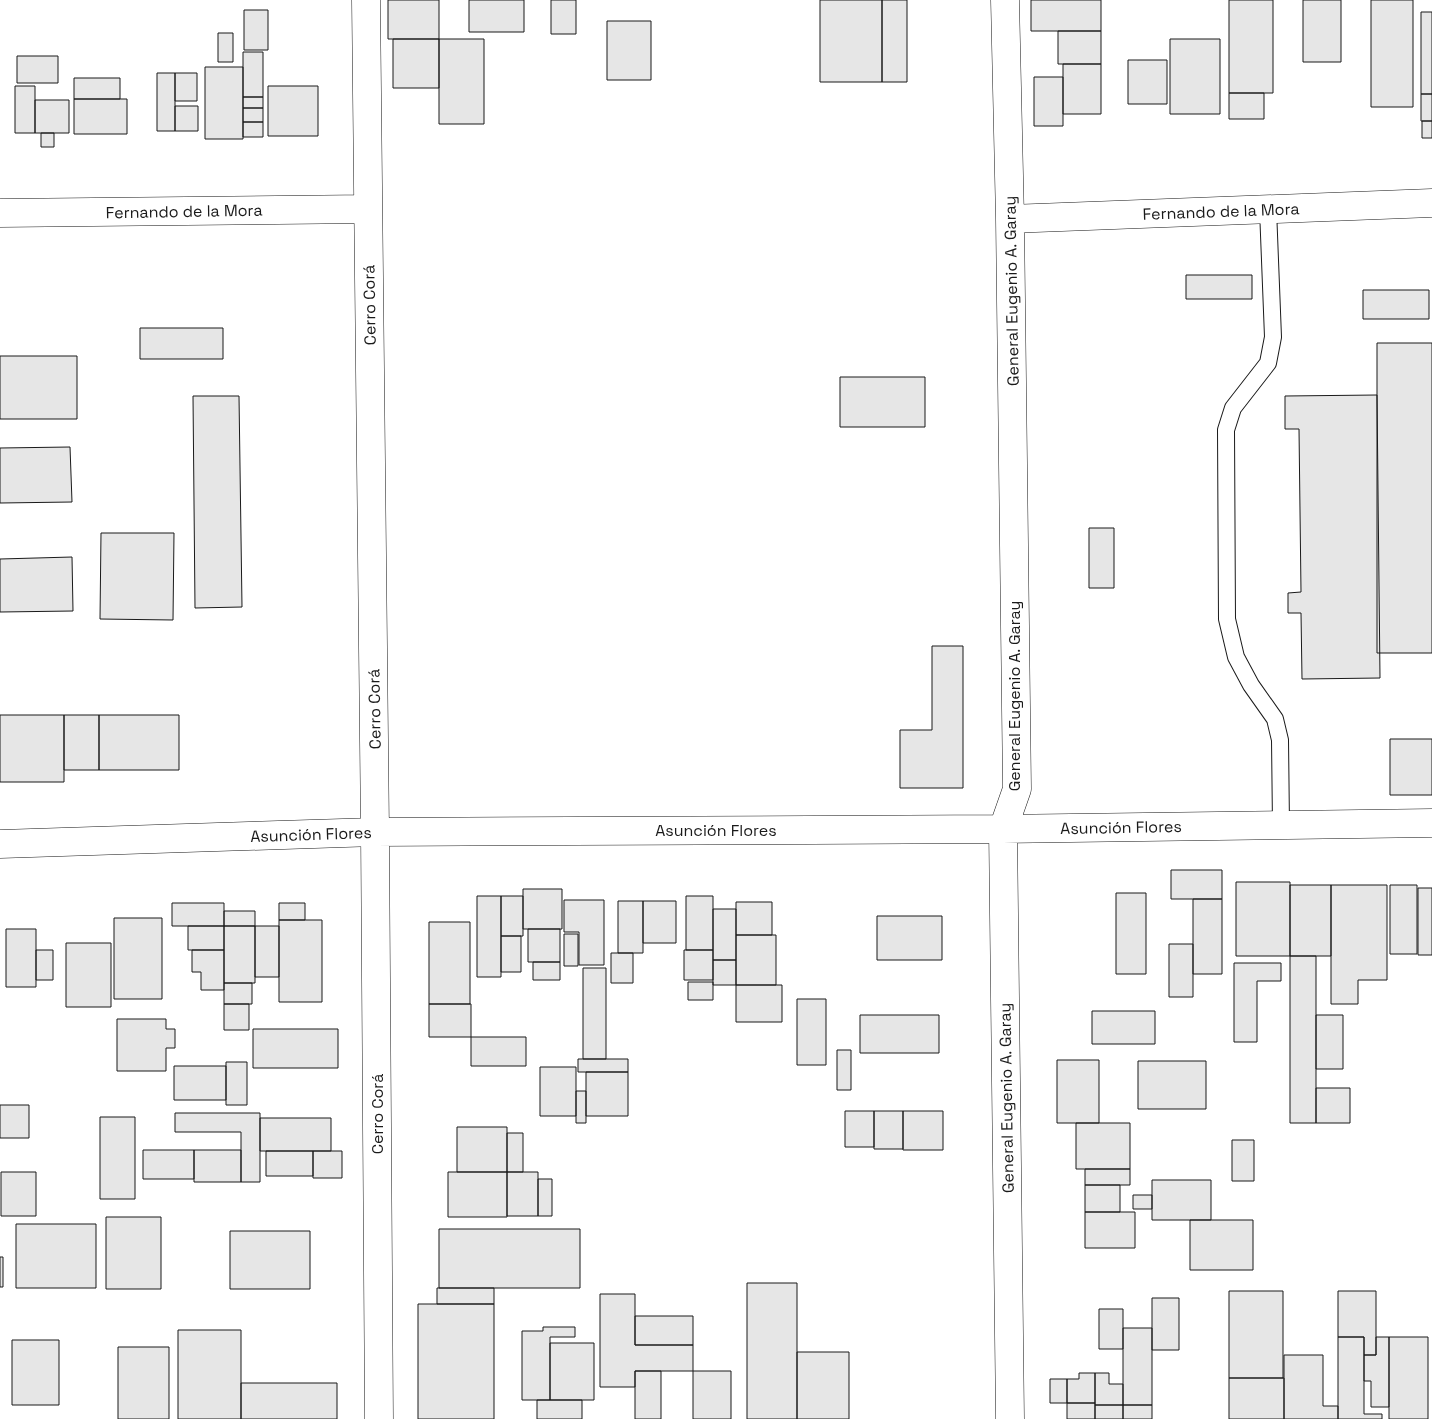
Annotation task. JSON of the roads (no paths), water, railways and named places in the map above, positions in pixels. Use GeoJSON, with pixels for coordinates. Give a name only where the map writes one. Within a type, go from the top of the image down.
{"type":"FeatureCollection","features":[{"type":"Feature","properties":{"kind":"street","name":"Cerro Corá"},"geometry":{"type":"LineString","coordinates":[[366,0],[379,1419]]}},
{"type":"Feature","properties":{"kind":"street","name":"General Eugenio A. Garay"},"geometry":{"type":"LineString","coordinates":[[1004,0],[1010,219],[1018,789],[1002,829],[1010,1419]]}},
{"type":"Feature","properties":{"kind":"street","name":"Fernando de la Mora"},"geometry":{"type":"LineString","coordinates":[[1010,219],[1432,203]]}},
{"type":"Feature","properties":{"kind":"street","name":"Fernando de la Mora"},"geometry":{"type":"LineString","coordinates":[[0,213],[368,208]]}},
{"type":"Feature","properties":{"kind":"street","name":"Asunción Flores"},"geometry":{"type":"LineString","coordinates":[[0,844],[375,832],[1002,829],[1432,824]]}},
{"type":"Feature","properties":{"kind":"lane"},"geometry":{"type":"LineString","coordinates":[[1268,209],[1273,336],[1268,364],[1233,408],[1226,430],[1227,620],[1236,657],[1251,685],[1275,719],[1280,740],[1281,825]]}}]}
